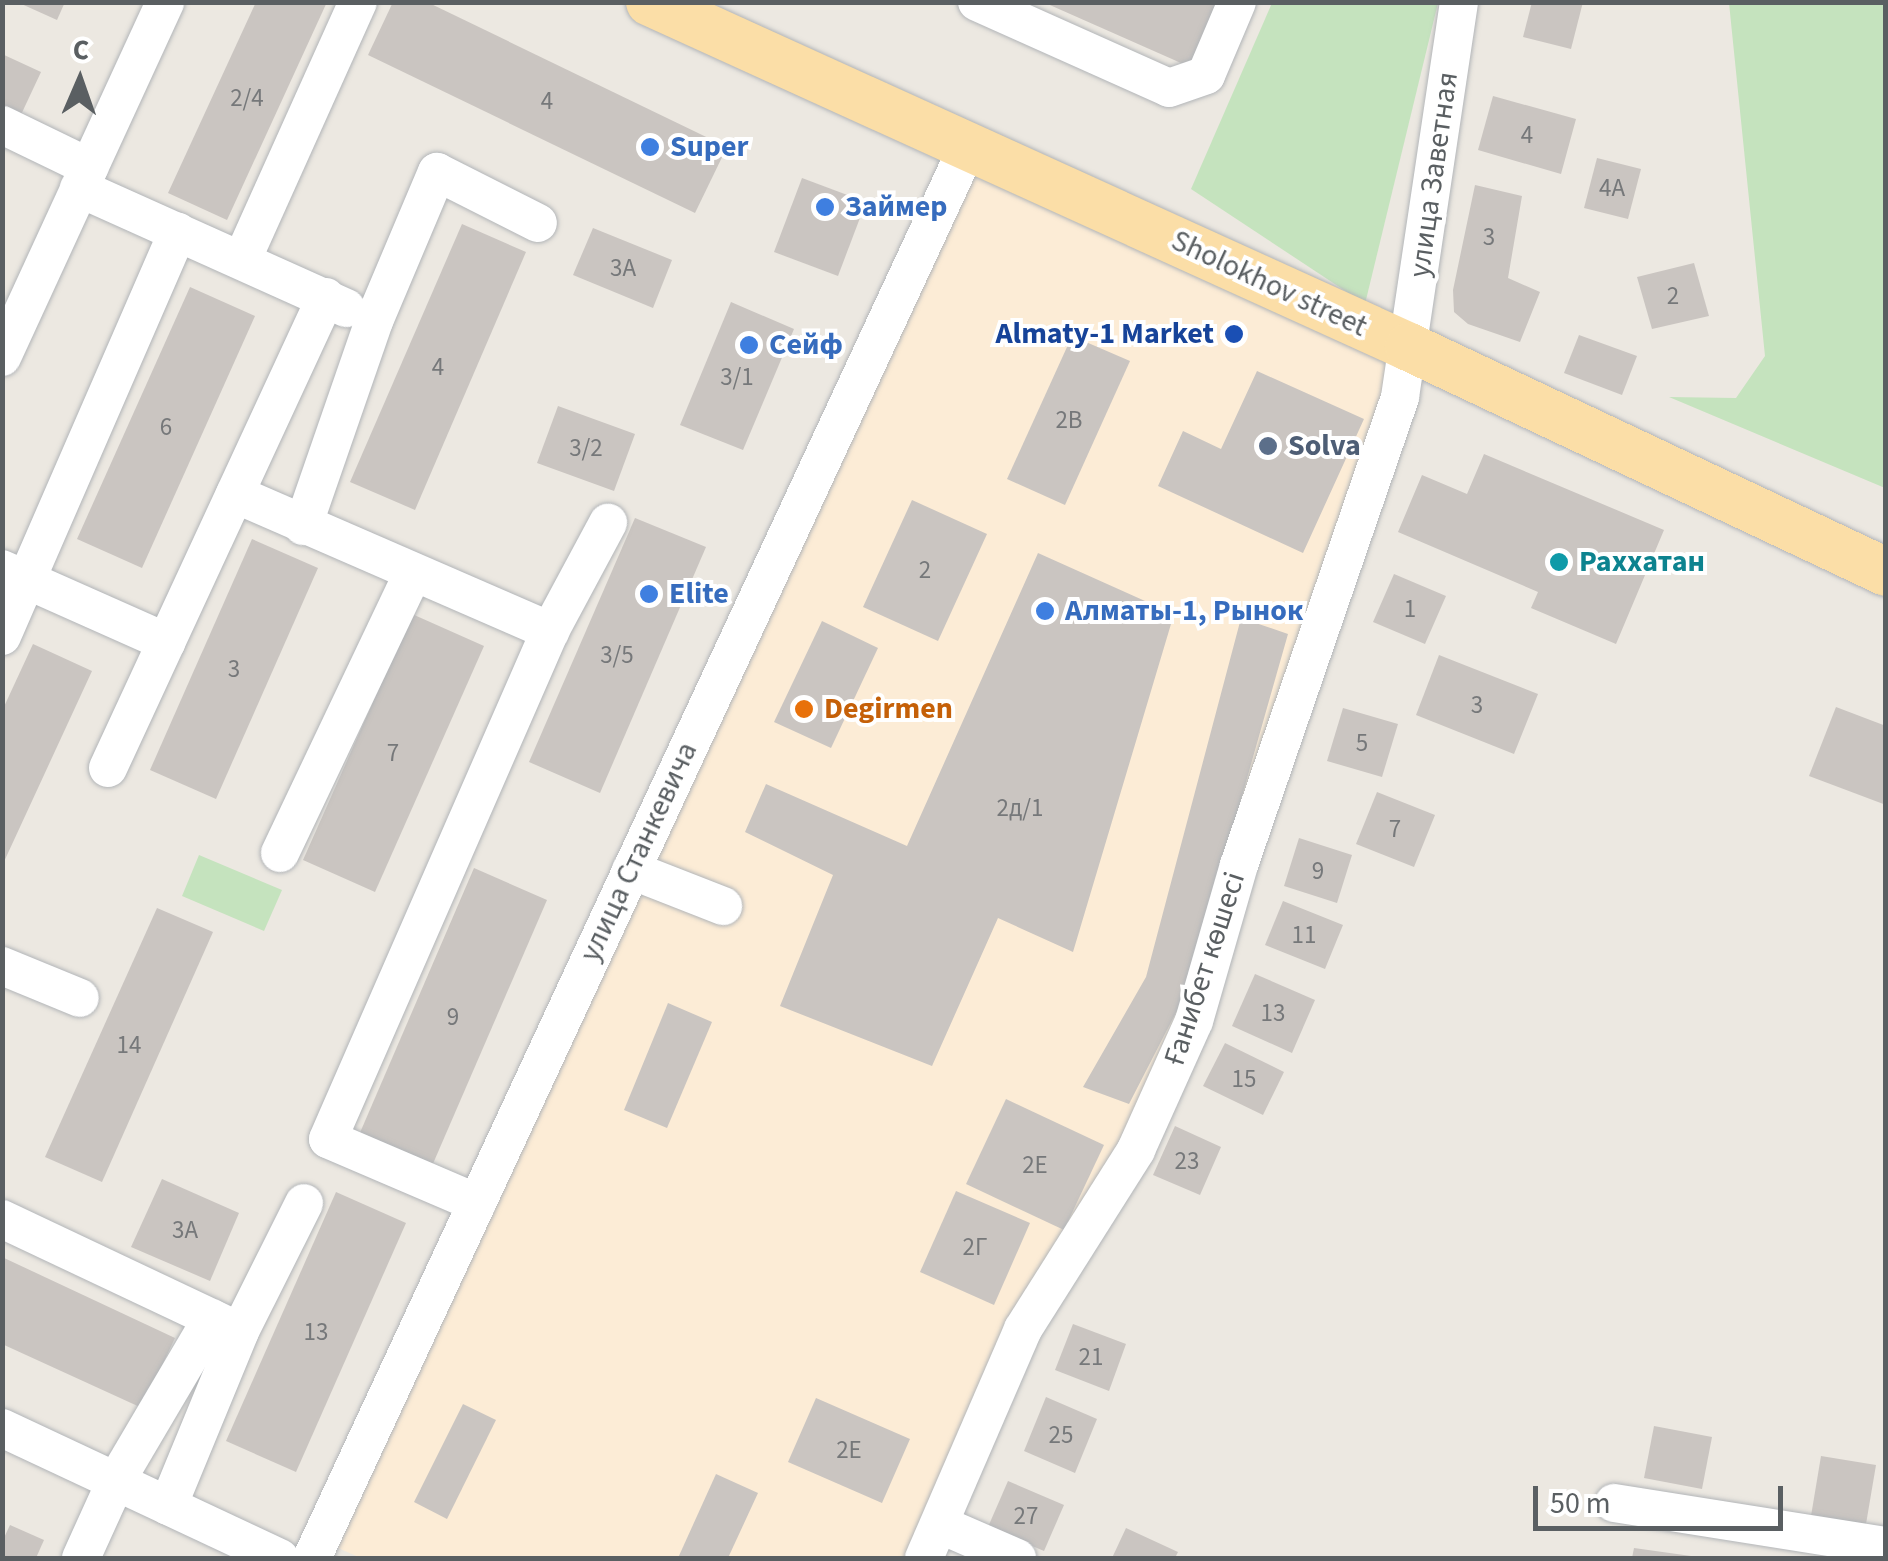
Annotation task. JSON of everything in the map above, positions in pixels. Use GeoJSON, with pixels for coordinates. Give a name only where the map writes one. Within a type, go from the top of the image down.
{"type":"FeatureCollection","features":[{"type":"Feature","properties":{"kind":"main road","name":"Sholokhov street"},"geometry":{"type":"LineString","coordinates":[[650,2],[1409,347],[1886,572]]}},
{"type":"Feature","properties":{"kind":"street"},"geometry":{"type":"LineString","coordinates":[[2,356],[166,2]]}},
{"type":"Feature","properties":{"kind":"street"},"geometry":{"type":"LineString","coordinates":[[242,260],[358,2]]}},
{"type":"Feature","properties":{"kind":"street"},"geometry":{"type":"LineString","coordinates":[[977,2],[1169,88],[1206,75],[1237,2]]}},
{"type":"Feature","properties":{"kind":"street","name":"улица Заветная"},"geometry":{"type":"LineString","coordinates":[[1409,347],[1460,2]]}},
{"type":"Feature","properties":{"kind":"street"},"geometry":{"type":"LineString","coordinates":[[2,125],[178,232],[374,321]]}},
{"type":"Feature","properties":{"kind":"street","name":"улица Станкевича"},"geometry":{"type":"LineString","coordinates":[[312,1558],[968,146]]}},
{"type":"Feature","properties":{"kind":"street"},"geometry":{"type":"LineString","coordinates":[[304,526],[374,321],[438,172],[538,223]]}},
{"type":"Feature","properties":{"kind":"street"},"geometry":{"type":"LineString","coordinates":[[2,636],[15,575],[178,232]]}},
{"type":"Feature","properties":{"kind":"street"},"geometry":{"type":"LineString","coordinates":[[108,768],[326,297]]}},
{"type":"Feature","properties":{"kind":"street","name":"Ғанибет көшесі"},"geometry":{"type":"LineString","coordinates":[[924,1558],[1023,1329],[1136,1150],[1194,1021],[1239,865],[1400,397],[1409,347]]}},
{"type":"Feature","properties":{"kind":"street"},"geometry":{"type":"LineString","coordinates":[[235,494],[550,631]]}},
{"type":"Feature","properties":{"kind":"street"},"geometry":{"type":"LineString","coordinates":[[477,1203],[328,1139],[550,631],[608,523]]}},
{"type":"Feature","properties":{"kind":"street"},"geometry":{"type":"LineString","coordinates":[[280,852],[413,572]]}},
{"type":"Feature","properties":{"kind":"street"},"geometry":{"type":"LineString","coordinates":[[15,575],[166,642]]}},
{"type":"Feature","properties":{"kind":"street"},"geometry":{"type":"LineString","coordinates":[[631,870],[724,906]]}},
{"type":"Feature","properties":{"kind":"street"},"geometry":{"type":"LineString","coordinates":[[2,966],[80,998]]}},
{"type":"Feature","properties":{"kind":"street"},"geometry":{"type":"LineString","coordinates":[[81,1558],[116,1482],[226,1325],[304,1204]]}},
{"type":"Feature","properties":{"kind":"street"},"geometry":{"type":"LineString","coordinates":[[2,1219],[226,1325]]}},
{"type":"Feature","properties":{"kind":"street"},"geometry":{"type":"LineString","coordinates":[[168,1506],[226,1325]]}},
{"type":"Feature","properties":{"kind":"street"},"geometry":{"type":"LineString","coordinates":[[2,1428],[280,1558]]}},
{"type":"Feature","properties":{"kind":"street"},"geometry":{"type":"LineString","coordinates":[[1614,1503],[1886,1546]]}},
{"type":"Feature","properties":{"kind":"street"},"geometry":{"type":"LineString","coordinates":[[941,1525],[1017,1558]]}},
{"type":"Feature","properties":{"kind":"shaded area","name":"Алматы-1, Рынок"},"geometry":{"type":"Polygon","coordinates":[[[976,168],[1400,358],[1194,1021],[920,1558],[361,1558],[338,1548],[976,168]]]}},
{"type":"Feature","properties":{"kind":"green space"},"geometry":{"type":"Polygon","coordinates":[[[1272,3],[1438,3],[1365,304],[1191,189],[1272,3]]]}},
{"type":"Feature","properties":{"kind":"green space"},"geometry":{"type":"Polygon","coordinates":[[[1729,3],[1885,3],[1885,488],[1669,397],[1736,398],[1765,356],[1729,3]]]}},
{"type":"Feature","properties":{"kind":"green space"},"geometry":{"type":"Polygon","coordinates":[[[199,855],[282,890],[264,931],[182,896],[199,855]]]}},
{"type":"Feature","properties":{"kind":"building"},"geometry":{"type":"Polygon","coordinates":[[[17,2],[65,2],[57,20],[17,2]]]}},
{"type":"Feature","properties":{"kind":"building"},"geometry":{"type":"Polygon","coordinates":[[[256,2],[327,2],[227,220],[168,193],[256,2]]]}},
{"type":"Feature","properties":{"kind":"building"},"geometry":{"type":"Polygon","coordinates":[[[393,2],[427,2],[727,147],[695,213],[368,55],[393,2]]]}},
{"type":"Feature","properties":{"kind":"building"},"geometry":{"type":"Polygon","coordinates":[[[1043,2],[1218,2],[1190,67],[1043,2]]]}},
{"type":"Feature","properties":{"kind":"building"},"geometry":{"type":"Polygon","coordinates":[[[1532,2],[1583,2],[1571,49],[1523,37],[1532,2]]]}},
{"type":"Feature","properties":{"kind":"building"},"geometry":{"type":"Polygon","coordinates":[[[2,54],[41,72],[19,119],[2,112],[2,54]]]}},
{"type":"Feature","properties":{"kind":"building"},"geometry":{"type":"Polygon","coordinates":[[[1493,96],[1576,119],[1561,174],[1478,150],[1493,96]]]}},
{"type":"Feature","properties":{"kind":"building"},"geometry":{"type":"Polygon","coordinates":[[[1597,158],[1641,169],[1628,219],[1584,208],[1597,158]]]}},
{"type":"Feature","properties":{"kind":"building"},"geometry":{"type":"Polygon","coordinates":[[[802,178],[866,202],[838,276],[774,252],[802,178]]]}},
{"type":"Feature","properties":{"kind":"building"},"geometry":{"type":"Polygon","coordinates":[[[1475,185],[1522,196],[1508,278],[1540,292],[1520,342],[1468,324],[1454,312],[1453,290],[1475,185]]]}},
{"type":"Feature","properties":{"kind":"building"},"geometry":{"type":"Polygon","coordinates":[[[462,224],[526,252],[415,510],[350,482],[462,224]]]}},
{"type":"Feature","properties":{"kind":"building"},"geometry":{"type":"Polygon","coordinates":[[[593,228],[672,260],[653,308],[573,275],[593,228]]]}},
{"type":"Feature","properties":{"kind":"building"},"geometry":{"type":"Polygon","coordinates":[[[1694,263],[1709,316],[1652,329],[1637,277],[1694,263]]]}},
{"type":"Feature","properties":{"kind":"building"},"geometry":{"type":"Polygon","coordinates":[[[190,287],[255,316],[142,568],[77,539],[190,287]]]}},
{"type":"Feature","properties":{"kind":"building"},"geometry":{"type":"Polygon","coordinates":[[[731,302],[794,329],[743,450],[680,425],[731,302]]]}},
{"type":"Feature","properties":{"kind":"building"},"geometry":{"type":"Polygon","coordinates":[[[1579,335],[1637,356],[1622,395],[1564,373],[1579,335]]]}},
{"type":"Feature","properties":{"kind":"building"},"geometry":{"type":"Polygon","coordinates":[[[1072,336],[1130,361],[1065,505],[1007,479],[1072,336]]]}},
{"type":"Feature","properties":{"kind":"building"},"geometry":{"type":"Polygon","coordinates":[[[1257,371],[1364,419],[1303,553],[1158,486],[1183,431],[1221,449],[1257,371]]]}},
{"type":"Feature","properties":{"kind":"building"},"geometry":{"type":"Polygon","coordinates":[[[558,406],[635,434],[614,491],[537,463],[558,406]]]}},
{"type":"Feature","properties":{"kind":"building","name":"Раххатан"},"geometry":{"type":"Polygon","coordinates":[[[1484,454],[1664,530],[1616,644],[1531,608],[1538,592],[1398,532],[1422,475],[1467,494],[1484,454]]]}},
{"type":"Feature","properties":{"kind":"building"},"geometry":{"type":"Polygon","coordinates":[[[912,500],[987,534],[938,641],[863,607],[912,500]]]}},
{"type":"Feature","properties":{"kind":"building"},"geometry":{"type":"Polygon","coordinates":[[[635,518],[706,547],[600,793],[529,762],[635,518]]]}},
{"type":"Feature","properties":{"kind":"building"},"geometry":{"type":"Polygon","coordinates":[[[252,539],[318,568],[216,799],[150,770],[252,539]]]}},
{"type":"Feature","properties":{"kind":"building"},"geometry":{"type":"Polygon","coordinates":[[[1038,553],[1174,614],[1073,952],[998,918],[932,1066],[780,1006],[833,875],[745,832],[766,784],[907,846],[1038,553]]]}},
{"type":"Feature","properties":{"kind":"building"},"geometry":{"type":"Polygon","coordinates":[[[1394,574],[1446,596],[1425,644],[1373,622],[1394,574]]]}},
{"type":"Feature","properties":{"kind":"building"},"geometry":{"type":"Polygon","coordinates":[[[412,614],[484,646],[375,892],[303,860],[412,614]]]}},
{"type":"Feature","properties":{"kind":"building"},"geometry":{"type":"Polygon","coordinates":[[[1241,618],[1288,634],[1186,993],[1129,1104],[1083,1087],[1146,977],[1241,618]]]}},
{"type":"Feature","properties":{"kind":"building"},"geometry":{"type":"Polygon","coordinates":[[[822,621],[878,648],[831,748],[774,722],[822,621]]]}},
{"type":"Feature","properties":{"kind":"building"},"geometry":{"type":"Polygon","coordinates":[[[33,644],[92,671],[2,866],[2,711],[33,644]]]}},
{"type":"Feature","properties":{"kind":"building"},"geometry":{"type":"Polygon","coordinates":[[[1439,655],[1538,694],[1514,754],[1416,715],[1439,655]]]}},
{"type":"Feature","properties":{"kind":"building"},"geometry":{"type":"Polygon","coordinates":[[[1836,707],[1886,726],[1886,805],[1809,776],[1836,707]]]}},
{"type":"Feature","properties":{"kind":"building"},"geometry":{"type":"Polygon","coordinates":[[[1343,708],[1398,724],[1382,777],[1327,761],[1343,708]]]}},
{"type":"Feature","properties":{"kind":"building"},"geometry":{"type":"Polygon","coordinates":[[[1377,792],[1435,815],[1414,867],[1356,844],[1377,792]]]}},
{"type":"Feature","properties":{"kind":"building"},"geometry":{"type":"Polygon","coordinates":[[[1299,838],[1352,855],[1337,903],[1284,886],[1299,838]]]}},
{"type":"Feature","properties":{"kind":"building"},"geometry":{"type":"Polygon","coordinates":[[[474,868],[547,900],[432,1166],[359,1135],[474,868]]]}},
{"type":"Feature","properties":{"kind":"building"},"geometry":{"type":"Polygon","coordinates":[[[1283,901],[1343,925],[1325,969],[1265,945],[1283,901]]]}},
{"type":"Feature","properties":{"kind":"building"},"geometry":{"type":"Polygon","coordinates":[[[157,908],[213,932],[102,1182],[45,1157],[157,908]]]}},
{"type":"Feature","properties":{"kind":"building"},"geometry":{"type":"Polygon","coordinates":[[[1255,974],[1315,1000],[1292,1053],[1232,1026],[1255,974]]]}},
{"type":"Feature","properties":{"kind":"building"},"geometry":{"type":"Polygon","coordinates":[[[668,1003],[712,1022],[667,1128],[624,1110],[668,1003]]]}},
{"type":"Feature","properties":{"kind":"building"},"geometry":{"type":"Polygon","coordinates":[[[1225,1043],[1284,1072],[1263,1115],[1203,1086],[1225,1043]]]}},
{"type":"Feature","properties":{"kind":"building"},"geometry":{"type":"Polygon","coordinates":[[[1006,1099],[1104,1145],[1064,1230],[966,1184],[1006,1099]]]}},
{"type":"Feature","properties":{"kind":"building"},"geometry":{"type":"Polygon","coordinates":[[[1175,1126],[1221,1147],[1200,1195],[1153,1175],[1175,1126]]]}},
{"type":"Feature","properties":{"kind":"building"},"geometry":{"type":"Polygon","coordinates":[[[162,1179],[239,1213],[210,1281],[131,1247],[162,1179]]]}},
{"type":"Feature","properties":{"kind":"building"},"geometry":{"type":"Polygon","coordinates":[[[956,1191],[1030,1223],[994,1305],[920,1272],[956,1191]]]}},
{"type":"Feature","properties":{"kind":"building"},"geometry":{"type":"Polygon","coordinates":[[[336,1192],[406,1223],[296,1472],[226,1441],[336,1192]]]}},
{"type":"Feature","properties":{"kind":"building"},"geometry":{"type":"Polygon","coordinates":[[[2,1257],[175,1338],[142,1408],[2,1344],[2,1257]]]}},
{"type":"Feature","properties":{"kind":"building"},"geometry":{"type":"Polygon","coordinates":[[[1073,1324],[1126,1344],[1109,1391],[1055,1370],[1073,1324]]]}},
{"type":"Feature","properties":{"kind":"building"},"geometry":{"type":"Polygon","coordinates":[[[1046,1397],[1097,1419],[1075,1473],[1024,1451],[1046,1397]]]}},
{"type":"Feature","properties":{"kind":"building"},"geometry":{"type":"Polygon","coordinates":[[[816,1398],[910,1439],[882,1503],[788,1462],[816,1398]]]}},
{"type":"Feature","properties":{"kind":"building"},"geometry":{"type":"Polygon","coordinates":[[[463,1404],[496,1420],[447,1519],[414,1502],[463,1404]]]}},
{"type":"Feature","properties":{"kind":"building"},"geometry":{"type":"Polygon","coordinates":[[[1654,1426],[1712,1437],[1702,1489],[1644,1478],[1654,1426]]]}},
{"type":"Feature","properties":{"kind":"building"},"geometry":{"type":"Polygon","coordinates":[[[1821,1456],[1876,1465],[1866,1524],[1811,1516],[1821,1456]]]}},
{"type":"Feature","properties":{"kind":"building"},"geometry":{"type":"Polygon","coordinates":[[[716,1474],[758,1493],[728,1558],[678,1558],[716,1474]]]}},
{"type":"Feature","properties":{"kind":"building"},"geometry":{"type":"Polygon","coordinates":[[[1008,1481],[1064,1505],[1044,1551],[988,1527],[1008,1481]]]}},
{"type":"Feature","properties":{"kind":"building"},"geometry":{"type":"Polygon","coordinates":[[[10,1525],[44,1540],[36,1558],[2,1558],[2,1542],[10,1525]]]}},
{"type":"Feature","properties":{"kind":"building"},"geometry":{"type":"Polygon","coordinates":[[[1126,1528],[1178,1552],[1175,1558],[1112,1558],[1126,1528]]]}},
{"type":"Feature","properties":{"kind":"building"},"geometry":{"type":"Polygon","coordinates":[[[1634,1548],[1691,1556],[1691,1558],[1632,1558],[1634,1548]]]}},
{"type":"Feature","properties":{"kind":"place","name":"Super"},"geometry":{"type":"Point","coordinates":[650,147]}},
{"type":"Feature","properties":{"kind":"place","name":"Займер"},"geometry":{"type":"Point","coordinates":[825,207]}},
{"type":"Feature","properties":{"kind":"place","name":"Almaty-1 Market"},"geometry":{"type":"Point","coordinates":[1234,334]}},
{"type":"Feature","properties":{"kind":"place","name":"Сейф"},"geometry":{"type":"Point","coordinates":[749,345]}},
{"type":"Feature","properties":{"kind":"place","name":"Solva"},"geometry":{"type":"Point","coordinates":[1268,446]}},
{"type":"Feature","properties":{"kind":"place","name":"Раххатан"},"geometry":{"type":"Point","coordinates":[1559,562]}},
{"type":"Feature","properties":{"kind":"place","name":"Elite"},"geometry":{"type":"Point","coordinates":[649,594]}},
{"type":"Feature","properties":{"kind":"place","name":"Алматы-1, Рынок"},"geometry":{"type":"Point","coordinates":[1045,611]}},
{"type":"Feature","properties":{"kind":"place","name":"Degirmen"},"geometry":{"type":"Point","coordinates":[804,709]}}]}
